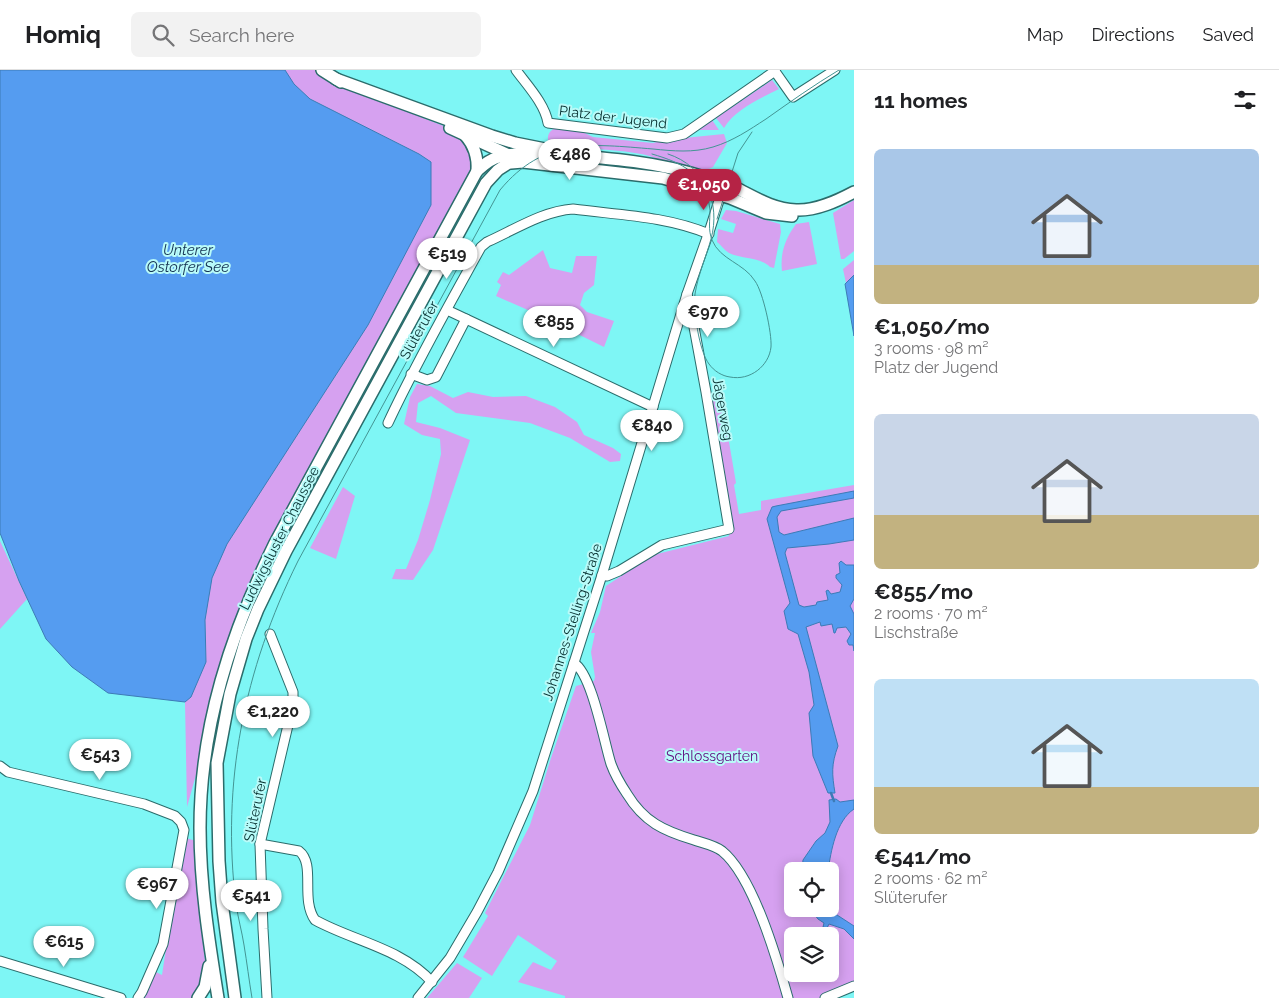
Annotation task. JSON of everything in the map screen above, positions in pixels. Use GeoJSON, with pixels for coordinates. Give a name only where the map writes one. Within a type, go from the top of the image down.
{"type":"FeatureCollection","features":[{"type":"Feature","properties":{"kind":"street"},"geometry":{"type":"LineString","coordinates":[[322,70],[348,88],[464,134],[493,153],[516,158],[663,178],[721,195],[766,213],[787,216],[821,211],[852,194]]}},
{"type":"Feature","properties":{"kind":"street","name":"Platz der Jugend"},"geometry":{"type":"LineString","coordinates":[[516,70],[537,100],[547,117],[548,123],[667,138],[684,134],[774,71]]}},
{"type":"Feature","properties":{"kind":"street"},"geometry":{"type":"LineString","coordinates":[[774,71],[793,97],[835,70]]}},
{"type":"Feature","properties":{"kind":"street"},"geometry":{"type":"LineString","coordinates":[[336,79],[515,143],[575,156],[665,166],[725,183],[769,205],[798,210],[821,206],[852,194]]}},
{"type":"Feature","properties":{"kind":"street"},"geometry":{"type":"LineString","coordinates":[[481,132],[490,141],[493,153],[486,183]]}},
{"type":"Feature","properties":{"kind":"street"},"geometry":{"type":"LineString","coordinates":[[464,134],[477,154],[477,171]]}},
{"type":"Feature","properties":{"kind":"street"},"geometry":{"type":"LineString","coordinates":[[477,171],[493,153],[538,147]]}},
{"type":"Feature","properties":{"kind":"street","name":"Ludwigsluster Chaussee"},"geometry":{"type":"LineString","coordinates":[[235,998],[219,861],[217,763],[236,670],[258,609],[286,551],[486,183],[516,158],[538,147]]}},
{"type":"Feature","properties":{"kind":"street"},"geometry":{"type":"LineString","coordinates":[[516,158],[575,156]]}},
{"type":"Feature","properties":{"kind":"street","name":"Ludwigsluster Chaussee"},"geometry":{"type":"LineString","coordinates":[[218,998],[210,952],[204,898],[200,827],[202,795],[213,714],[224,666],[246,605],[275,543],[477,171]]}},
{"type":"Feature","properties":{"kind":"street"},"geometry":{"type":"LineString","coordinates":[[709,234],[725,183]]}},
{"type":"Feature","properties":{"kind":"street","name":"Slüterufer"},"geometry":{"type":"LineString","coordinates":[[388,423],[411,374],[446,310],[481,247],[487,242],[561,210],[573,209],[646,218],[709,234]]}},
{"type":"Feature","properties":{"kind":"street","name":"Johannes-Stelling-Straße"},"geometry":{"type":"LineString","coordinates":[[418,998],[450,958],[478,912],[517,830],[540,770],[602,575],[687,294],[709,234]]}},
{"type":"Feature","properties":{"kind":"street","name":"Jägerweg"},"geometry":{"type":"LineString","coordinates":[[602,575],[606,576],[619,571],[662,545],[729,529],[692,312],[687,294]]}},
{"type":"Feature","properties":{"kind":"street"},"geometry":{"type":"LineString","coordinates":[[446,310],[653,407]]}},
{"type":"Feature","properties":{"kind":"street","name":"Slüterufer"},"geometry":{"type":"LineString","coordinates":[[411,374],[427,380],[436,377],[466,319]]}},
{"type":"Feature","properties":{"kind":"street","name":"Slüterufer"},"geometry":{"type":"LineString","coordinates":[[267,998],[260,844],[293,704],[293,692],[270,634]]}},
{"type":"Feature","properties":{"kind":"street"},"geometry":{"type":"LineString","coordinates":[[574,663],[579,666],[588,682],[611,764],[628,796],[644,816],[658,827],[721,850],[739,872],[758,908],[788,998]]}},
{"type":"Feature","properties":{"kind":"street"},"geometry":{"type":"LineString","coordinates":[[0,766],[8,772],[144,804],[175,816],[181,822],[184,830],[162,944],[150,975],[138,998]]}},
{"type":"Feature","properties":{"kind":"street"},"geometry":{"type":"LineString","coordinates":[[260,844],[300,851],[305,855],[308,861],[307,903],[309,912],[315,920],[395,954],[412,964],[432,982]]}},
{"type":"Feature","properties":{"kind":"street"},"geometry":{"type":"LineString","coordinates":[[198,998],[205,987],[210,952]]}},
{"type":"Feature","properties":{"kind":"street"},"geometry":{"type":"LineString","coordinates":[[0,961],[121,998]]}},
{"type":"Feature","properties":{"kind":"street"},"geometry":{"type":"LineString","coordinates":[[825,998],[854,986]]}},
{"type":"Feature","properties":{"kind":"green space"},"geometry":{"type":"Polygon","coordinates":[[[285,70],[322,70],[383,102],[464,134],[477,171],[275,543],[213,714],[187,807],[185,702],[191,697],[206,662],[205,620],[212,578],[227,544],[368,325],[431,205],[431,162],[419,154],[310,99],[293,84],[285,70]]]}},
{"type":"Feature","properties":{"kind":"green space"},"geometry":{"type":"Polygon","coordinates":[[[772,80],[779,89],[741,110],[724,128],[716,118],[772,80]]]}},
{"type":"Feature","properties":{"kind":"green space"},"geometry":{"type":"Polygon","coordinates":[[[712,120],[719,130],[697,130],[712,120]]]}},
{"type":"Feature","properties":{"kind":"green space"},"geometry":{"type":"Polygon","coordinates":[[[558,127],[581,131],[593,137],[653,143],[660,141],[673,142],[684,138],[724,134],[727,143],[713,167],[697,170],[641,154],[578,148],[576,144],[566,146],[564,141],[557,144],[552,143],[548,139],[549,134],[558,127]]]}},
{"type":"Feature","properties":{"kind":"green space"},"geometry":{"type":"Polygon","coordinates":[[[854,200],[854,251],[844,259],[841,259],[833,213],[854,200]]]}},
{"type":"Feature","properties":{"kind":"green space"},"geometry":{"type":"Polygon","coordinates":[[[726,210],[736,211],[780,224],[781,232],[774,268],[761,261],[729,253],[717,242],[718,229],[733,233],[736,224],[721,219],[726,210]]]}},
{"type":"Feature","properties":{"kind":"green space"},"geometry":{"type":"Polygon","coordinates":[[[809,222],[817,264],[782,271],[784,246],[789,235],[796,224],[809,222]]]}},
{"type":"Feature","properties":{"kind":"green space"},"geometry":{"type":"Polygon","coordinates":[[[543,250],[550,268],[572,273],[576,256],[597,256],[594,285],[584,293],[580,305],[587,312],[614,321],[604,347],[496,296],[501,285],[497,282],[503,272],[509,275],[543,250]]]}},
{"type":"Feature","properties":{"kind":"green space"},"geometry":{"type":"Polygon","coordinates":[[[854,260],[854,275],[846,283],[843,269],[854,260]]]}},
{"type":"Feature","properties":{"kind":"green space"},"geometry":{"type":"Polygon","coordinates":[[[417,384],[430,386],[453,398],[468,392],[493,397],[526,396],[555,407],[577,422],[584,435],[613,448],[621,454],[620,461],[610,462],[570,438],[530,423],[456,413],[431,396],[418,403],[416,422],[440,428],[470,440],[433,550],[413,580],[392,579],[396,569],[406,569],[418,540],[441,454],[440,439],[422,435],[404,424],[410,397],[417,384]]]}},
{"type":"Feature","properties":{"kind":"green space","name":"Schlossgarten"},"geometry":{"type":"Polygon","coordinates":[[[721,395],[736,483],[734,485],[739,514],[761,510],[761,501],[854,485],[854,984],[825,998],[565,998],[565,996],[518,982],[533,962],[551,970],[557,961],[518,935],[492,976],[463,957],[488,916],[485,913],[530,825],[576,686],[594,681],[591,652],[595,633],[591,633],[600,612],[606,586],[653,555],[729,536],[707,398],[721,395]]]}},
{"type":"Feature","properties":{"kind":"green space"},"geometry":{"type":"Polygon","coordinates":[[[343,487],[355,496],[336,559],[310,548],[343,487]]]}},
{"type":"Feature","properties":{"kind":"green space"},"geometry":{"type":"Polygon","coordinates":[[[0,541],[27,599],[0,629],[0,541]]]}},
{"type":"Feature","properties":{"kind":"green space"},"geometry":{"type":"Polygon","coordinates":[[[183,837],[196,841],[202,935],[207,978],[198,998],[140,998],[154,971],[162,975],[183,837]]]}},
{"type":"Feature","properties":{"kind":"green space"},"geometry":{"type":"Polygon","coordinates":[[[457,963],[482,978],[469,998],[427,998],[457,963]]]}},
{"type":"Feature","properties":{"kind":"water","name":"Unterer Ostorfer See"},"geometry":{"type":"Polygon","coordinates":[[[0,70],[285,70],[294,84],[310,99],[419,154],[431,162],[431,205],[368,325],[227,544],[212,578],[205,620],[206,662],[191,697],[185,702],[108,693],[72,667],[46,639],[19,581],[0,533],[0,70]]]}},
{"type":"Feature","properties":{"kind":"water"},"geometry":{"type":"Polygon","coordinates":[[[854,275],[854,336],[845,284],[854,275]]]}},
{"type":"Feature","properties":{"kind":"water"},"geometry":{"type":"Polygon","coordinates":[[[854,491],[854,498],[781,511],[777,517],[779,532],[784,535],[854,518],[854,540],[787,548],[785,553],[799,605],[804,607],[828,600],[826,591],[828,590],[831,594],[840,592],[842,585],[836,578],[836,575],[840,573],[839,563],[841,561],[846,565],[854,565],[854,599],[850,606],[854,614],[854,651],[853,645],[849,645],[847,641],[851,634],[846,627],[837,628],[834,633],[832,624],[821,626],[820,622],[806,627],[838,746],[833,770],[835,793],[828,793],[813,756],[809,713],[814,705],[809,672],[798,634],[788,629],[784,611],[790,603],[767,519],[772,507],[854,491]]]}},
{"type":"Feature","properties":{"kind":"water"},"geometry":{"type":"Polygon","coordinates":[[[836,799],[840,802],[854,800],[854,809],[843,821],[835,837],[830,862],[803,862],[816,841],[825,833],[830,822],[829,800],[836,799]]]}},
{"type":"Feature","properties":{"kind":"water"},"geometry":{"type":"Polygon","coordinates":[[[839,916],[854,926],[854,939],[844,929],[839,927],[829,924],[828,927],[823,927],[824,923],[816,917],[839,916]]]}},
{"type":"Feature","properties":{"kind":"waterway"},"geometry":{"type":"LineString","coordinates":[[831,793],[834,801]]}},
{"type":"Feature","properties":{"kind":"tram line"},"geometry":{"type":"LineString","coordinates":[[252,998],[236,904],[232,859],[232,815],[235,771],[241,728],[263,644],[279,602],[298,561],[500,190],[517,173],[534,161],[551,152],[570,148],[609,146],[683,151],[706,149],[720,145],[766,119],[839,70]]}},
{"type":"Feature","properties":{"kind":"tram line"},"geometry":{"type":"LineString","coordinates":[[717,219],[738,153],[752,132]]}},
{"type":"Feature","properties":{"kind":"tram line"},"geometry":{"type":"LineString","coordinates":[[652,154],[674,161],[698,179],[704,187],[708,198],[710,232],[711,236],[712,240],[716,247],[726,257],[745,270],[758,286],[766,313],[771,347],[767,360],[762,366],[745,377],[727,376],[713,369],[702,350],[696,319],[695,294],[700,273],[711,239],[714,226],[712,199],[701,177],[692,167],[668,154]]}}]}
